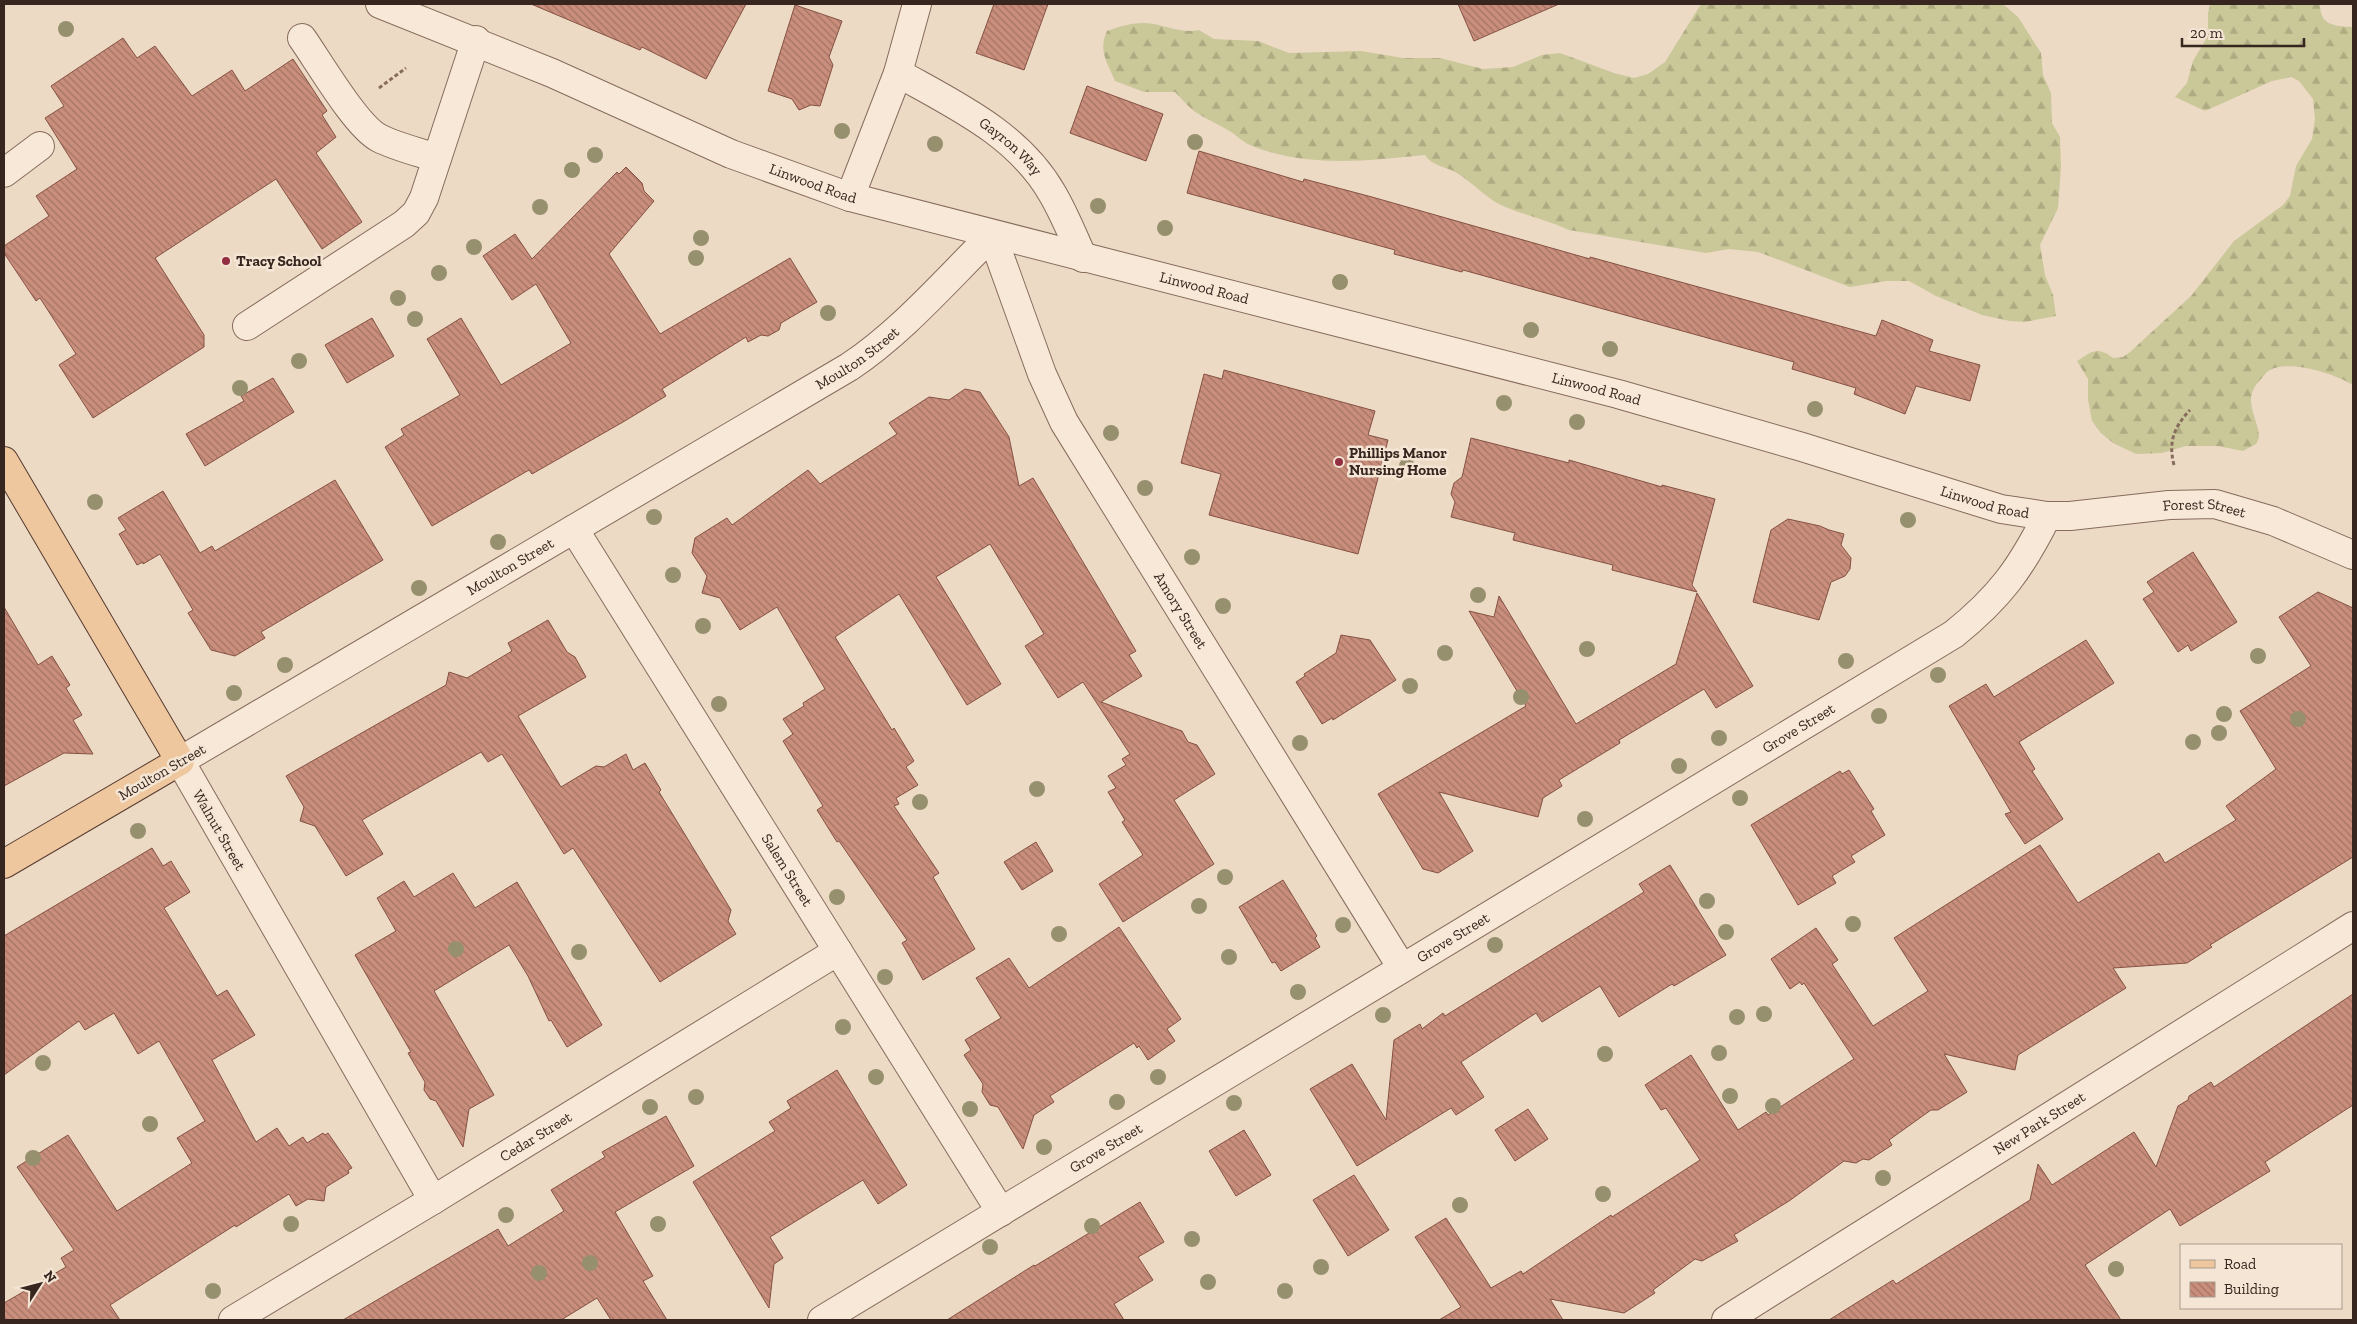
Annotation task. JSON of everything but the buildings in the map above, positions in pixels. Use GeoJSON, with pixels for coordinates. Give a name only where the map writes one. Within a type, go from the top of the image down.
{"type":"FeatureCollection","features":[{"type":"Feature","properties":{"kind":"main road","name":"Walnut Street"},"geometry":{"type":"LineString","coordinates":[[4,460],[180,761]]}},
{"type":"Feature","properties":{"kind":"main road","name":"Moulton Street"},"geometry":{"type":"LineString","coordinates":[[4,864],[180,761]]}},
{"type":"Feature","properties":{"kind":"street","name":"Linwood Road"},"geometry":{"type":"LineString","coordinates":[[380,4],[476,40],[731,154],[850,197],[992,235],[1618,394],[1802,447],[1994,507],[2047,516]]}},
{"type":"Feature","properties":{"kind":"street"},"geometry":{"type":"LineString","coordinates":[[850,197],[898,73],[917,4]]}},
{"type":"Feature","properties":{"kind":"street"},"geometry":{"type":"LineString","coordinates":[[302,38],[351,109],[368,130],[380,139],[437,158]]}},
{"type":"Feature","properties":{"kind":"street"},"geometry":{"type":"LineString","coordinates":[[247,326],[410,219],[421,206],[476,40]]}},
{"type":"Feature","properties":{"kind":"street","name":"Gayron Way"},"geometry":{"type":"LineString","coordinates":[[898,73],[996,130],[1022,153],[1052,192],[1083,258]]}},
{"type":"Feature","properties":{"kind":"street"},"geometry":{"type":"LineString","coordinates":[[4,173],[40,146]]}},
{"type":"Feature","properties":{"kind":"street","name":"Moulton Street"},"geometry":{"type":"LineString","coordinates":[[180,761],[858,360],[903,323],[992,235]]}},
{"type":"Feature","properties":{"kind":"street","name":"Amory Street"},"geometry":{"type":"LineString","coordinates":[[992,235],[1042,374],[1064,422],[1402,968]]}},
{"type":"Feature","properties":{"kind":"street","name":"Forest Street"},"geometry":{"type":"LineString","coordinates":[[2047,516],[2092,514],[2168,505],[2216,504],[2273,521],[2353,556]]}},
{"type":"Feature","properties":{"kind":"street","name":"Grove Street"},"geometry":{"type":"LineString","coordinates":[[822,1320],[1954,634],[1984,608],[2012,578],[2047,516]]}},
{"type":"Feature","properties":{"kind":"street","name":"Salem Street"},"geometry":{"type":"LineString","coordinates":[[574,529],[1001,1212]]}},
{"type":"Feature","properties":{"kind":"street","name":"Walnut Street"},"geometry":{"type":"LineString","coordinates":[[180,761],[433,1200]]}},
{"type":"Feature","properties":{"kind":"street","name":"New Park Street"},"geometry":{"type":"LineString","coordinates":[[1726,1320],[2353,926]]}},
{"type":"Feature","properties":{"kind":"street","name":"Cedar Street"},"geometry":{"type":"LineString","coordinates":[[232,1320],[433,1200],[838,951]]}},
{"type":"Feature","properties":{"kind":"path"},"geometry":{"type":"LineString","coordinates":[[375,91],[406,68]]}},
{"type":"Feature","properties":{"kind":"path"},"geometry":{"type":"LineString","coordinates":[[2174,465],[2171,442],[2174,432],[2190,410]]}},
{"type":"Feature","properties":{"kind":"green space"},"geometry":{"type":"Polygon","coordinates":[[[1701,4],[2003,4],[2018,17],[2041,53],[2043,75],[2051,93],[2052,123],[2060,137],[2061,167],[2058,208],[2040,245],[2045,275],[2053,295],[2056,316],[2024,322],[2010,321],[1982,315],[1936,296],[1909,281],[1886,281],[1850,287],[1758,252],[1729,249],[1706,253],[1569,230],[1501,205],[1457,173],[1432,162],[1425,155],[1359,161],[1336,161],[1292,157],[1271,152],[1247,144],[1231,132],[1197,113],[1175,92],[1144,92],[1115,81],[1103,51],[1104,38],[1107,31],[1126,25],[1145,23],[1185,31],[1199,30],[1214,39],[1258,41],[1289,53],[1361,51],[1403,58],[1440,58],[1483,69],[1513,67],[1542,55],[1560,53],[1614,73],[1634,78],[1648,74],[1665,62],[1701,4]]]}},
{"type":"Feature","properties":{"kind":"green space"},"geometry":{"type":"Polygon","coordinates":[[[2210,4],[2320,4],[2326,21],[2335,25],[2353,27],[2353,385],[2324,372],[2299,367],[2276,367],[2268,371],[2256,384],[2252,394],[2251,405],[2259,433],[2256,444],[2243,451],[2218,446],[2186,446],[2162,453],[2136,454],[2113,443],[2101,433],[2092,421],[2088,400],[2088,379],[2077,361],[2095,351],[2103,352],[2113,358],[2123,357],[2191,296],[2234,241],[2283,205],[2290,196],[2296,166],[2312,139],[2315,119],[2313,99],[2299,81],[2291,77],[2272,81],[2205,111],[2175,97],[2187,83],[2193,61],[2208,36],[2210,4]]]}},
{"type":"Feature","properties":{"kind":"place","name":"Tracy School"},"geometry":{"type":"Point","coordinates":[226,261]}},
{"type":"Feature","properties":{"kind":"place","name":"Phillips Manor Nursing Home"},"geometry":{"type":"Point","coordinates":[1339,462]}}]}
